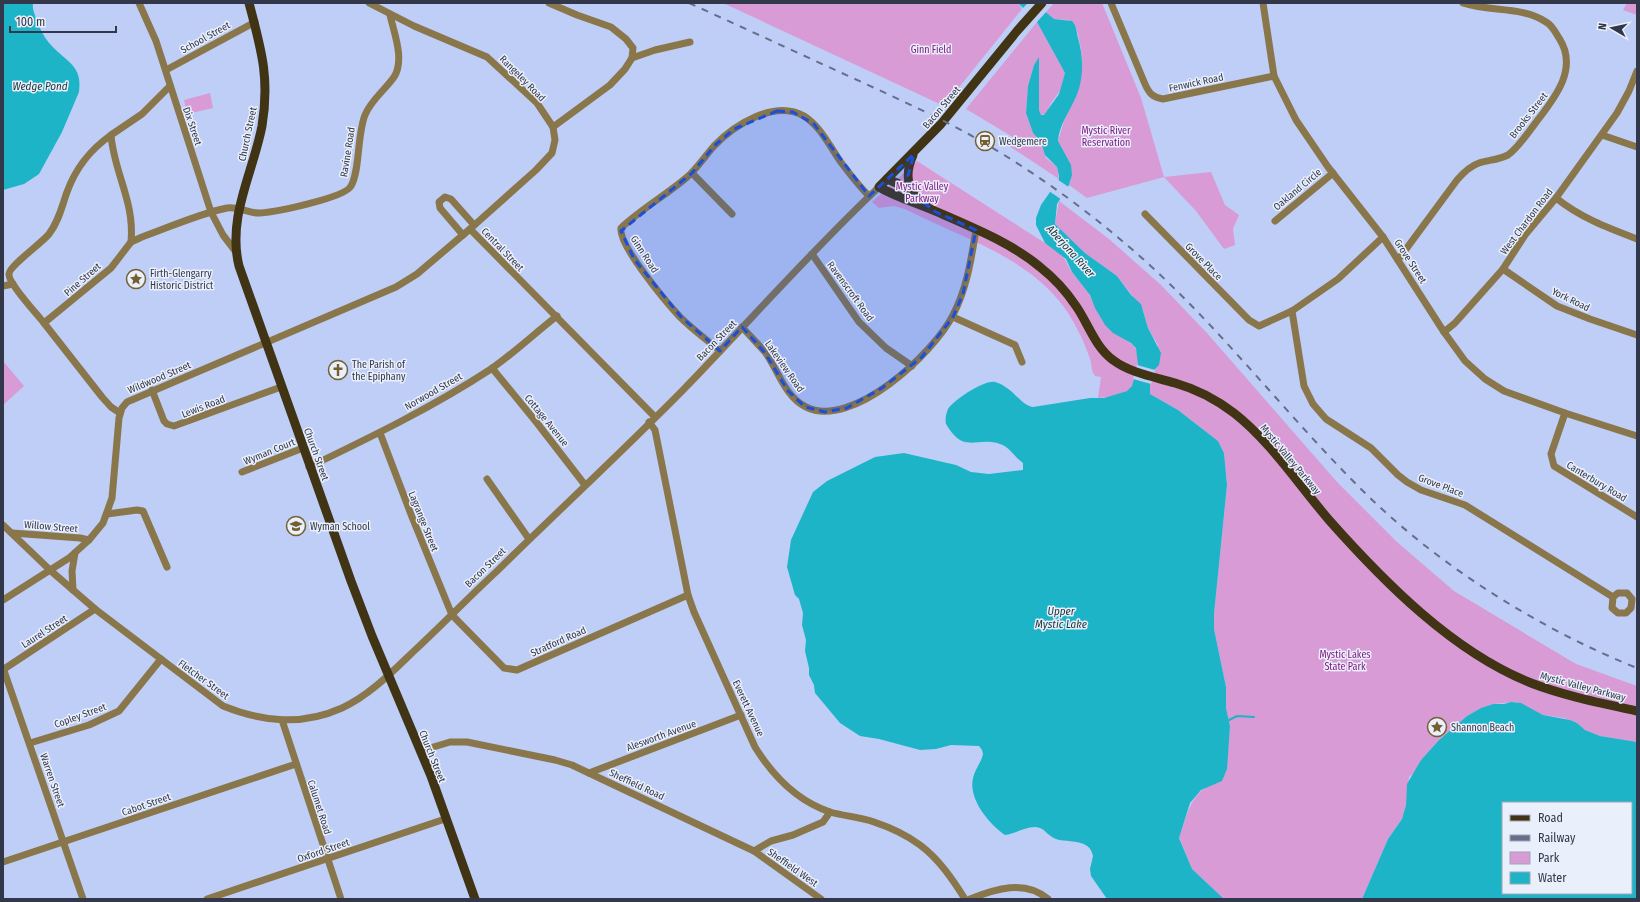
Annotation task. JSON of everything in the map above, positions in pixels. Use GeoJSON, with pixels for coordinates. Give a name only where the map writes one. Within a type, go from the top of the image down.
{"type":"FeatureCollection","features":[{"type":"Feature","properties":{"kind":"main road","name":"Church Street"},"geometry":{"type":"LineString","coordinates":[[249,3],[255,22],[265,67],[264,104],[258,142],[239,208],[235,230],[236,252],[265,342],[309,467],[369,629],[431,776],[445,819],[475,899]]}},
{"type":"Feature","properties":{"kind":"main road","name":"Bacon Street"},"geometry":{"type":"LineString","coordinates":[[879,187],[914,154],[946,119],[1026,20],[1042,3]]}},
{"type":"Feature","properties":{"kind":"main road"},"geometry":{"type":"LineString","coordinates":[[914,154],[910,164],[908,176],[910,187],[915,196]]}},
{"type":"Feature","properties":{"kind":"main road","name":"Mystic Valley Parkway"},"geometry":{"type":"LineString","coordinates":[[887,179],[896,182],[936,212]]}},
{"type":"Feature","properties":{"kind":"main road","name":"Mystic Valley Parkway"},"geometry":{"type":"LineString","coordinates":[[879,187],[976,230],[1018,251],[1051,276],[1075,305],[1105,353],[1118,363],[1135,371],[1179,384],[1203,394],[1245,422],[1256,432],[1325,515],[1372,565],[1438,626],[1472,650],[1504,670],[1536,685],[1574,697],[1637,711]]}},
{"type":"Feature","properties":{"kind":"street","name":"Dix Street"},"geometry":{"type":"LineString","coordinates":[[139,3],[152,32],[166,70],[211,212],[223,235],[236,252]]}},
{"type":"Feature","properties":{"kind":"street","name":"Rangeley Road"},"geometry":{"type":"LineString","coordinates":[[369,3],[390,15],[435,36],[487,56],[537,103],[553,126]]}},
{"type":"Feature","properties":{"kind":"street"},"geometry":{"type":"LineString","coordinates":[[463,235],[440,208],[439,202],[441,199],[445,197],[450,199],[472,227],[536,170],[552,153],[555,140],[553,126],[610,85],[626,68],[632,58],[633,48],[626,39],[611,27],[549,3]]}},
{"type":"Feature","properties":{"kind":"street","name":"Fenwick Road"},"geometry":{"type":"LineString","coordinates":[[1112,3],[1145,84],[1150,94],[1156,98],[1163,99],[1274,76]]}},
{"type":"Feature","properties":{"kind":"street","name":"Grove Street"},"geometry":{"type":"LineString","coordinates":[[1263,3],[1274,76],[1296,120],[1332,173],[1383,237],[1444,332],[1465,361],[1489,382],[1513,394],[1565,413],[1637,436]]}},
{"type":"Feature","properties":{"kind":"street","name":"Brooks Street"},"geometry":{"type":"LineString","coordinates":[[1398,260],[1457,180],[1466,171],[1478,164],[1493,161],[1508,154],[1519,143],[1558,93],[1566,70],[1562,43],[1546,22],[1524,14],[1476,7],[1463,3]]}},
{"type":"Feature","properties":{"kind":"street","name":"Ravine Road"},"geometry":{"type":"LineString","coordinates":[[239,208],[261,213],[324,200],[342,194],[349,189],[354,180],[360,133],[364,116],[380,92],[394,76],[398,64],[398,50],[390,15]]}},
{"type":"Feature","properties":{"kind":"street","name":"School Street"},"geometry":{"type":"LineString","coordinates":[[166,70],[255,22]]}},
{"type":"Feature","properties":{"kind":"street"},"geometry":{"type":"LineString","coordinates":[[632,58],[655,50],[690,42]]}},
{"type":"Feature","properties":{"kind":"street","name":"West Chardon Road"},"geometry":{"type":"LineString","coordinates":[[1444,332],[1455,323],[1503,269],[1525,235],[1556,198],[1623,102],[1637,71]]}},
{"type":"Feature","properties":{"kind":"street"},"geometry":{"type":"LineString","coordinates":[[3,600],[51,571],[75,553],[89,540],[107,514],[112,498],[120,412],[111,407],[102,397],[13,284],[9,274],[12,267],[36,248],[52,230],[58,220],[76,171],[89,153],[111,135],[142,114],[170,86]]}},
{"type":"Feature","properties":{"kind":"street","name":"Ginn Road"},"geometry":{"type":"LineString","coordinates":[[720,351],[681,317],[660,294],[634,259],[621,235],[621,228],[692,173],[715,145],[745,122],[777,111],[793,112],[803,115],[817,127],[848,172],[869,196]]}},
{"type":"Feature","properties":{"kind":"street"},"geometry":{"type":"LineString","coordinates":[[1602,134],[1637,147]]}},
{"type":"Feature","properties":{"kind":"street"},"geometry":{"type":"LineString","coordinates":[[111,135],[116,165],[129,202],[132,226],[131,242],[211,212],[229,208],[239,208]]}},
{"type":"Feature","properties":{"kind":"street"},"geometry":{"type":"LineString","coordinates":[[692,173],[732,214]]}},
{"type":"Feature","properties":{"kind":"street","name":"Oakland Circle"},"geometry":{"type":"LineString","coordinates":[[1274,221],[1332,173]]}},
{"type":"Feature","properties":{"kind":"street","name":"Bacon Street"},"geometry":{"type":"LineString","coordinates":[[389,676],[655,417],[812,254],[879,187]]}},
{"type":"Feature","properties":{"kind":"street"},"geometry":{"type":"LineString","coordinates":[[1556,198],[1573,211],[1597,224],[1637,239]]}},
{"type":"Feature","properties":{"kind":"street","name":"Grove Place"},"geometry":{"type":"LineString","coordinates":[[1145,214],[1190,262],[1254,324],[1262,326],[1292,311],[1338,279],[1383,237]]}},
{"type":"Feature","properties":{"kind":"street","name":"Central Street"},"geometry":{"type":"LineString","coordinates":[[265,342],[396,287],[417,274],[472,227],[655,417]]}},
{"type":"Feature","properties":{"kind":"street","name":"Lakeview Road"},"geometry":{"type":"LineString","coordinates":[[742,327],[765,353],[788,391],[796,401],[814,410],[836,411],[847,408],[882,388],[912,366],[932,346],[953,317],[963,294],[969,275],[976,230]]}},
{"type":"Feature","properties":{"kind":"street","name":"Pine Street"},"geometry":{"type":"LineString","coordinates":[[44,323],[111,268],[131,242]]}},
{"type":"Feature","properties":{"kind":"street","name":"Ravenscroft Road"},"geometry":{"type":"LineString","coordinates":[[812,254],[859,322],[886,348],[912,366]]}},
{"type":"Feature","properties":{"kind":"street","name":"York Road"},"geometry":{"type":"LineString","coordinates":[[1503,269],[1557,306],[1637,335]]}},
{"type":"Feature","properties":{"kind":"street"},"geometry":{"type":"LineString","coordinates":[[3,286],[13,284]]}},
{"type":"Feature","properties":{"kind":"street","name":"Grove Place"},"geometry":{"type":"LineString","coordinates":[[1292,311],[1304,386],[1312,404],[1326,419],[1371,448],[1393,471],[1407,482],[1421,490],[1465,505],[1613,597]]}},
{"type":"Feature","properties":{"kind":"street","name":"Norwood Street"},"geometry":{"type":"LineString","coordinates":[[309,467],[380,433],[492,368],[557,316]]}},
{"type":"Feature","properties":{"kind":"street"},"geometry":{"type":"LineString","coordinates":[[953,317],[1015,345],[1022,362]]}},
{"type":"Feature","properties":{"kind":"street","name":"Wildwood Street"},"geometry":{"type":"LineString","coordinates":[[120,412],[128,401],[265,342]]}},
{"type":"Feature","properties":{"kind":"street","name":"Cottage Avenue"},"geometry":{"type":"LineString","coordinates":[[492,368],[585,485]]}},
{"type":"Feature","properties":{"kind":"street","name":"Lewis Road"},"geometry":{"type":"LineString","coordinates":[[152,390],[164,420],[167,424],[174,426],[281,387]]}},
{"type":"Feature","properties":{"kind":"street","name":"Canterbury Road"},"geometry":{"type":"LineString","coordinates":[[1565,413],[1551,454],[1554,466],[1637,517]]}},
{"type":"Feature","properties":{"kind":"street","name":"Everett Avenue"},"geometry":{"type":"LineString","coordinates":[[649,422],[654,430],[688,596],[759,753],[781,782],[798,796],[830,812],[874,822],[920,845],[942,866],[965,899]]}},
{"type":"Feature","properties":{"kind":"street","name":"Lagrange Street"},"geometry":{"type":"LineString","coordinates":[[380,433],[452,615]]}},
{"type":"Feature","properties":{"kind":"street","name":"Wyman Court"},"geometry":{"type":"LineString","coordinates":[[242,472],[303,448]]}},
{"type":"Feature","properties":{"kind":"street"},"geometry":{"type":"LineString","coordinates":[[487,479],[529,539]]}},
{"type":"Feature","properties":{"kind":"street"},"geometry":{"type":"LineString","coordinates":[[107,514],[137,510],[143,511],[167,567]]}},
{"type":"Feature","properties":{"kind":"street","name":"Fletcher Street"},"geometry":{"type":"LineString","coordinates":[[3,525],[51,571],[96,609],[223,706],[240,713],[269,720],[294,720],[322,715],[342,708],[361,698],[389,676]]}},
{"type":"Feature","properties":{"kind":"street","name":"Willow Street"},"geometry":{"type":"LineString","coordinates":[[12,533],[89,540]]}},
{"type":"Feature","properties":{"kind":"street"},"geometry":{"type":"LineString","coordinates":[[73,590],[72,571],[75,553]]}},
{"type":"Feature","properties":{"kind":"street","name":"Stratford Road"},"geometry":{"type":"LineString","coordinates":[[452,615],[504,668],[516,670],[688,596]]}},
{"type":"Feature","properties":{"kind":"street","name":"Laurel Street"},"geometry":{"type":"LineString","coordinates":[[4,669],[96,609]]}},
{"type":"Feature","properties":{"kind":"street","name":"Copley Street"},"geometry":{"type":"LineString","coordinates":[[30,743],[89,725],[119,711],[161,659]]}},
{"type":"Feature","properties":{"kind":"street","name":"Warren Street"},"geometry":{"type":"LineString","coordinates":[[4,669],[83,899]]}},
{"type":"Feature","properties":{"kind":"street","name":"Alesworth Avenue"},"geometry":{"type":"LineString","coordinates":[[588,773],[741,716]]}},
{"type":"Feature","properties":{"kind":"street","name":"Calumet Road"},"geometry":{"type":"LineString","coordinates":[[282,720],[341,899]]}},
{"type":"Feature","properties":{"kind":"street","name":"Sheffield Road"},"geometry":{"type":"LineString","coordinates":[[420,751],[450,742],[467,742],[555,760],[588,773],[754,851]]}},
{"type":"Feature","properties":{"kind":"street","name":"Cabot Street"},"geometry":{"type":"LineString","coordinates":[[3,862],[296,764]]}},
{"type":"Feature","properties":{"kind":"street"},"geometry":{"type":"LineString","coordinates":[[754,851],[771,841],[824,822],[830,812]]}},
{"type":"Feature","properties":{"kind":"street","name":"Oxford Street"},"geometry":{"type":"LineString","coordinates":[[207,899],[445,819]]}},
{"type":"Feature","properties":{"kind":"street","name":"Sheffield West"},"geometry":{"type":"LineString","coordinates":[[754,851],[821,899]]}},
{"type":"Feature","properties":{"kind":"street"},"geometry":{"type":"LineString","coordinates":[[970,899],[989,891],[1006,888],[1023,888],[1033,890],[1042,894],[1048,899]]}},
{"type":"Feature","properties":{"kind":"highlighted area"},"geometry":{"type":"Polygon","coordinates":[[[777,111],[793,112],[814,124],[869,196],[914,154],[908,176],[915,196],[936,212],[976,230],[963,294],[953,317],[922,357],[882,388],[847,408],[825,412],[805,407],[788,391],[765,353],[742,327],[720,351],[681,317],[634,259],[621,231],[692,173],[715,145],[734,129],[777,111]]]}},
{"type":"Feature","properties":{"kind":"green space","name":"Ginn Field"},"geometry":{"type":"Polygon","coordinates":[[[723,3],[1018,3],[1022,9],[944,106],[723,3]]]}},
{"type":"Feature","properties":{"kind":"green space","name":"Mystic River Reservation"},"geometry":{"type":"Polygon","coordinates":[[[1054,3],[1102,3],[1141,98],[1164,177],[1087,198],[1069,185],[1071,180],[1058,141],[1064,121],[1076,96],[1082,60],[1076,27],[1068,20],[1054,19],[1046,12],[1054,3]]]}},
{"type":"Feature","properties":{"kind":"green space"},"geometry":{"type":"Polygon","coordinates":[[[1627,3],[1637,3],[1637,15],[1623,10],[1627,3]]]}},
{"type":"Feature","properties":{"kind":"green space"},"geometry":{"type":"Polygon","coordinates":[[[1037,22],[1065,73],[1060,91],[1051,103],[1046,114],[1041,115],[1039,110],[1039,57],[1034,65],[1028,86],[1026,113],[1033,133],[1041,142],[1046,158],[1057,167],[1059,179],[1009,146],[1016,139],[966,109],[1037,22]]]}},
{"type":"Feature","properties":{"kind":"green space"},"geometry":{"type":"Polygon","coordinates":[[[210,93],[213,108],[187,114],[184,100],[210,93]]]}},
{"type":"Feature","properties":{"kind":"green space","name":"Mystic Valley Parkway"},"geometry":{"type":"Polygon","coordinates":[[[917,161],[1059,252],[1074,275],[1084,286],[1100,317],[1108,328],[1131,343],[1136,349],[1138,358],[1137,370],[1130,390],[1109,397],[1098,398],[1101,377],[1095,376],[1088,352],[1075,326],[1064,307],[1048,289],[1031,274],[991,249],[905,209],[894,206],[879,208],[872,202],[917,161]]]}},
{"type":"Feature","properties":{"kind":"green space"},"geometry":{"type":"Polygon","coordinates":[[[1211,172],[1225,205],[1239,215],[1233,229],[1235,245],[1224,249],[1196,211],[1164,177],[1211,172]]]}},
{"type":"Feature","properties":{"kind":"green space","name":"Mystic Lakes State Park"},"geometry":{"type":"Polygon","coordinates":[[[1059,201],[1109,239],[1161,285],[1207,333],[1337,482],[1397,542],[1454,591],[1576,664],[1637,686],[1637,742],[1600,736],[1585,730],[1577,723],[1564,718],[1543,715],[1516,702],[1493,704],[1481,708],[1467,716],[1439,740],[1421,760],[1417,770],[1409,777],[1406,805],[1402,819],[1388,839],[1362,899],[1224,899],[1192,869],[1179,837],[1188,812],[1196,796],[1210,785],[1220,782],[1227,754],[1230,726],[1226,708],[1226,687],[1214,629],[1214,614],[1227,485],[1224,453],[1218,441],[1178,410],[1150,394],[1150,385],[1155,370],[1158,345],[1148,328],[1143,310],[1117,276],[1085,253],[1055,224],[1059,201]]]}},
{"type":"Feature","properties":{"kind":"green space"},"geometry":{"type":"Polygon","coordinates":[[[3,361],[24,386],[3,405],[3,361]]]}},
{"type":"Feature","properties":{"kind":"water","name":"Wedge Pond"},"geometry":{"type":"Polygon","coordinates":[[[3,3],[33,3],[38,24],[43,34],[51,45],[76,70],[80,83],[79,92],[62,132],[39,174],[24,184],[3,190],[3,3]]]}},
{"type":"Feature","properties":{"kind":"water","name":"Upper Mystic Lake"},"geometry":{"type":"Polygon","coordinates":[[[1018,3],[1035,3],[1054,19],[1072,21],[1076,27],[1080,46],[1082,70],[1080,86],[1062,125],[1058,141],[1071,165],[1072,175],[1069,185],[1057,204],[1055,224],[1085,253],[1117,276],[1131,295],[1141,304],[1148,328],[1161,353],[1159,365],[1154,370],[1150,385],[1150,394],[1178,410],[1218,441],[1224,453],[1227,485],[1214,614],[1214,629],[1226,687],[1226,708],[1230,726],[1227,769],[1222,781],[1201,790],[1190,803],[1179,838],[1192,869],[1224,899],[1107,899],[1091,876],[1090,869],[1093,856],[1088,846],[1078,842],[1056,839],[1038,827],[1027,828],[1005,835],[987,818],[977,802],[972,786],[974,775],[983,754],[979,746],[951,745],[936,749],[920,750],[879,739],[860,736],[840,723],[815,693],[814,685],[809,675],[805,651],[806,640],[802,625],[803,613],[799,599],[795,595],[787,567],[791,540],[813,492],[827,481],[875,457],[904,453],[956,465],[971,472],[989,474],[1023,470],[1023,463],[1004,445],[992,442],[965,442],[959,439],[946,424],[948,409],[951,405],[970,391],[990,382],[1001,384],[1028,406],[1033,407],[1090,398],[1104,398],[1127,391],[1132,386],[1138,365],[1136,348],[1131,343],[1113,333],[1105,325],[1095,308],[1090,295],[1072,272],[1066,259],[1045,243],[1036,225],[1036,218],[1041,205],[1059,179],[1059,176],[1057,167],[1045,155],[1041,142],[1033,133],[1026,113],[1028,86],[1034,65],[1039,57],[1039,110],[1041,115],[1044,115],[1059,94],[1065,73],[1037,22],[1018,3]]]}},
{"type":"Feature","properties":{"kind":"water"},"geometry":{"type":"Polygon","coordinates":[[[1511,702],[1521,703],[1543,715],[1570,720],[1577,723],[1585,730],[1600,736],[1637,742],[1637,899],[1362,899],[1388,839],[1402,819],[1406,805],[1407,784],[1421,760],[1439,740],[1467,716],[1481,708],[1493,704],[1504,704],[1511,702]]]}},
{"type":"Feature","properties":{"kind":"pier"},"geometry":{"type":"Polygon","coordinates":[[[1028,3],[1038,3],[1047,11],[1036,23],[1021,10],[1028,3]]]}},
{"type":"Feature","properties":{"kind":"pier"},"geometry":{"type":"Polygon","coordinates":[[[1057,179],[1070,188],[1062,200],[1049,191],[1057,179]]]}},
{"type":"Feature","properties":{"kind":"pier"},"geometry":{"type":"Polygon","coordinates":[[[1137,365],[1155,370],[1151,384],[1133,379],[1137,365]]]}},
{"type":"Feature","properties":{"kind":"waterway"},"geometry":{"type":"LineString","coordinates":[[1229,720],[1237,716],[1254,717]]}},
{"type":"Feature","properties":{"kind":"railway"},"geometry":{"type":"LineString","coordinates":[[689,3],[943,121],[992,147],[1068,198],[1121,240],[1184,298],[1358,486],[1420,541],[1453,567],[1488,591],[1525,613],[1562,634],[1637,668]]}},
{"type":"Feature","properties":{"kind":"place","name":"Wedgemere"},"geometry":{"type":"Point","coordinates":[985,141]}},
{"type":"Feature","properties":{"kind":"place","name":"Firth-Glengarry Historic District"},"geometry":{"type":"Point","coordinates":[136,279]}},
{"type":"Feature","properties":{"kind":"place","name":"The Parish of the Epiphany"},"geometry":{"type":"Point","coordinates":[338,370]}},
{"type":"Feature","properties":{"kind":"place","name":"Wyman School"},"geometry":{"type":"Point","coordinates":[296,526]}},
{"type":"Feature","properties":{"kind":"place","name":"Shannon Beach"},"geometry":{"type":"Point","coordinates":[1437,727]}},
{"type":"Feature","properties":{"kind":"water label","name":"Aberjona River"},"geometry":{"type":"Point","coordinates":[1071,251]}}]}
